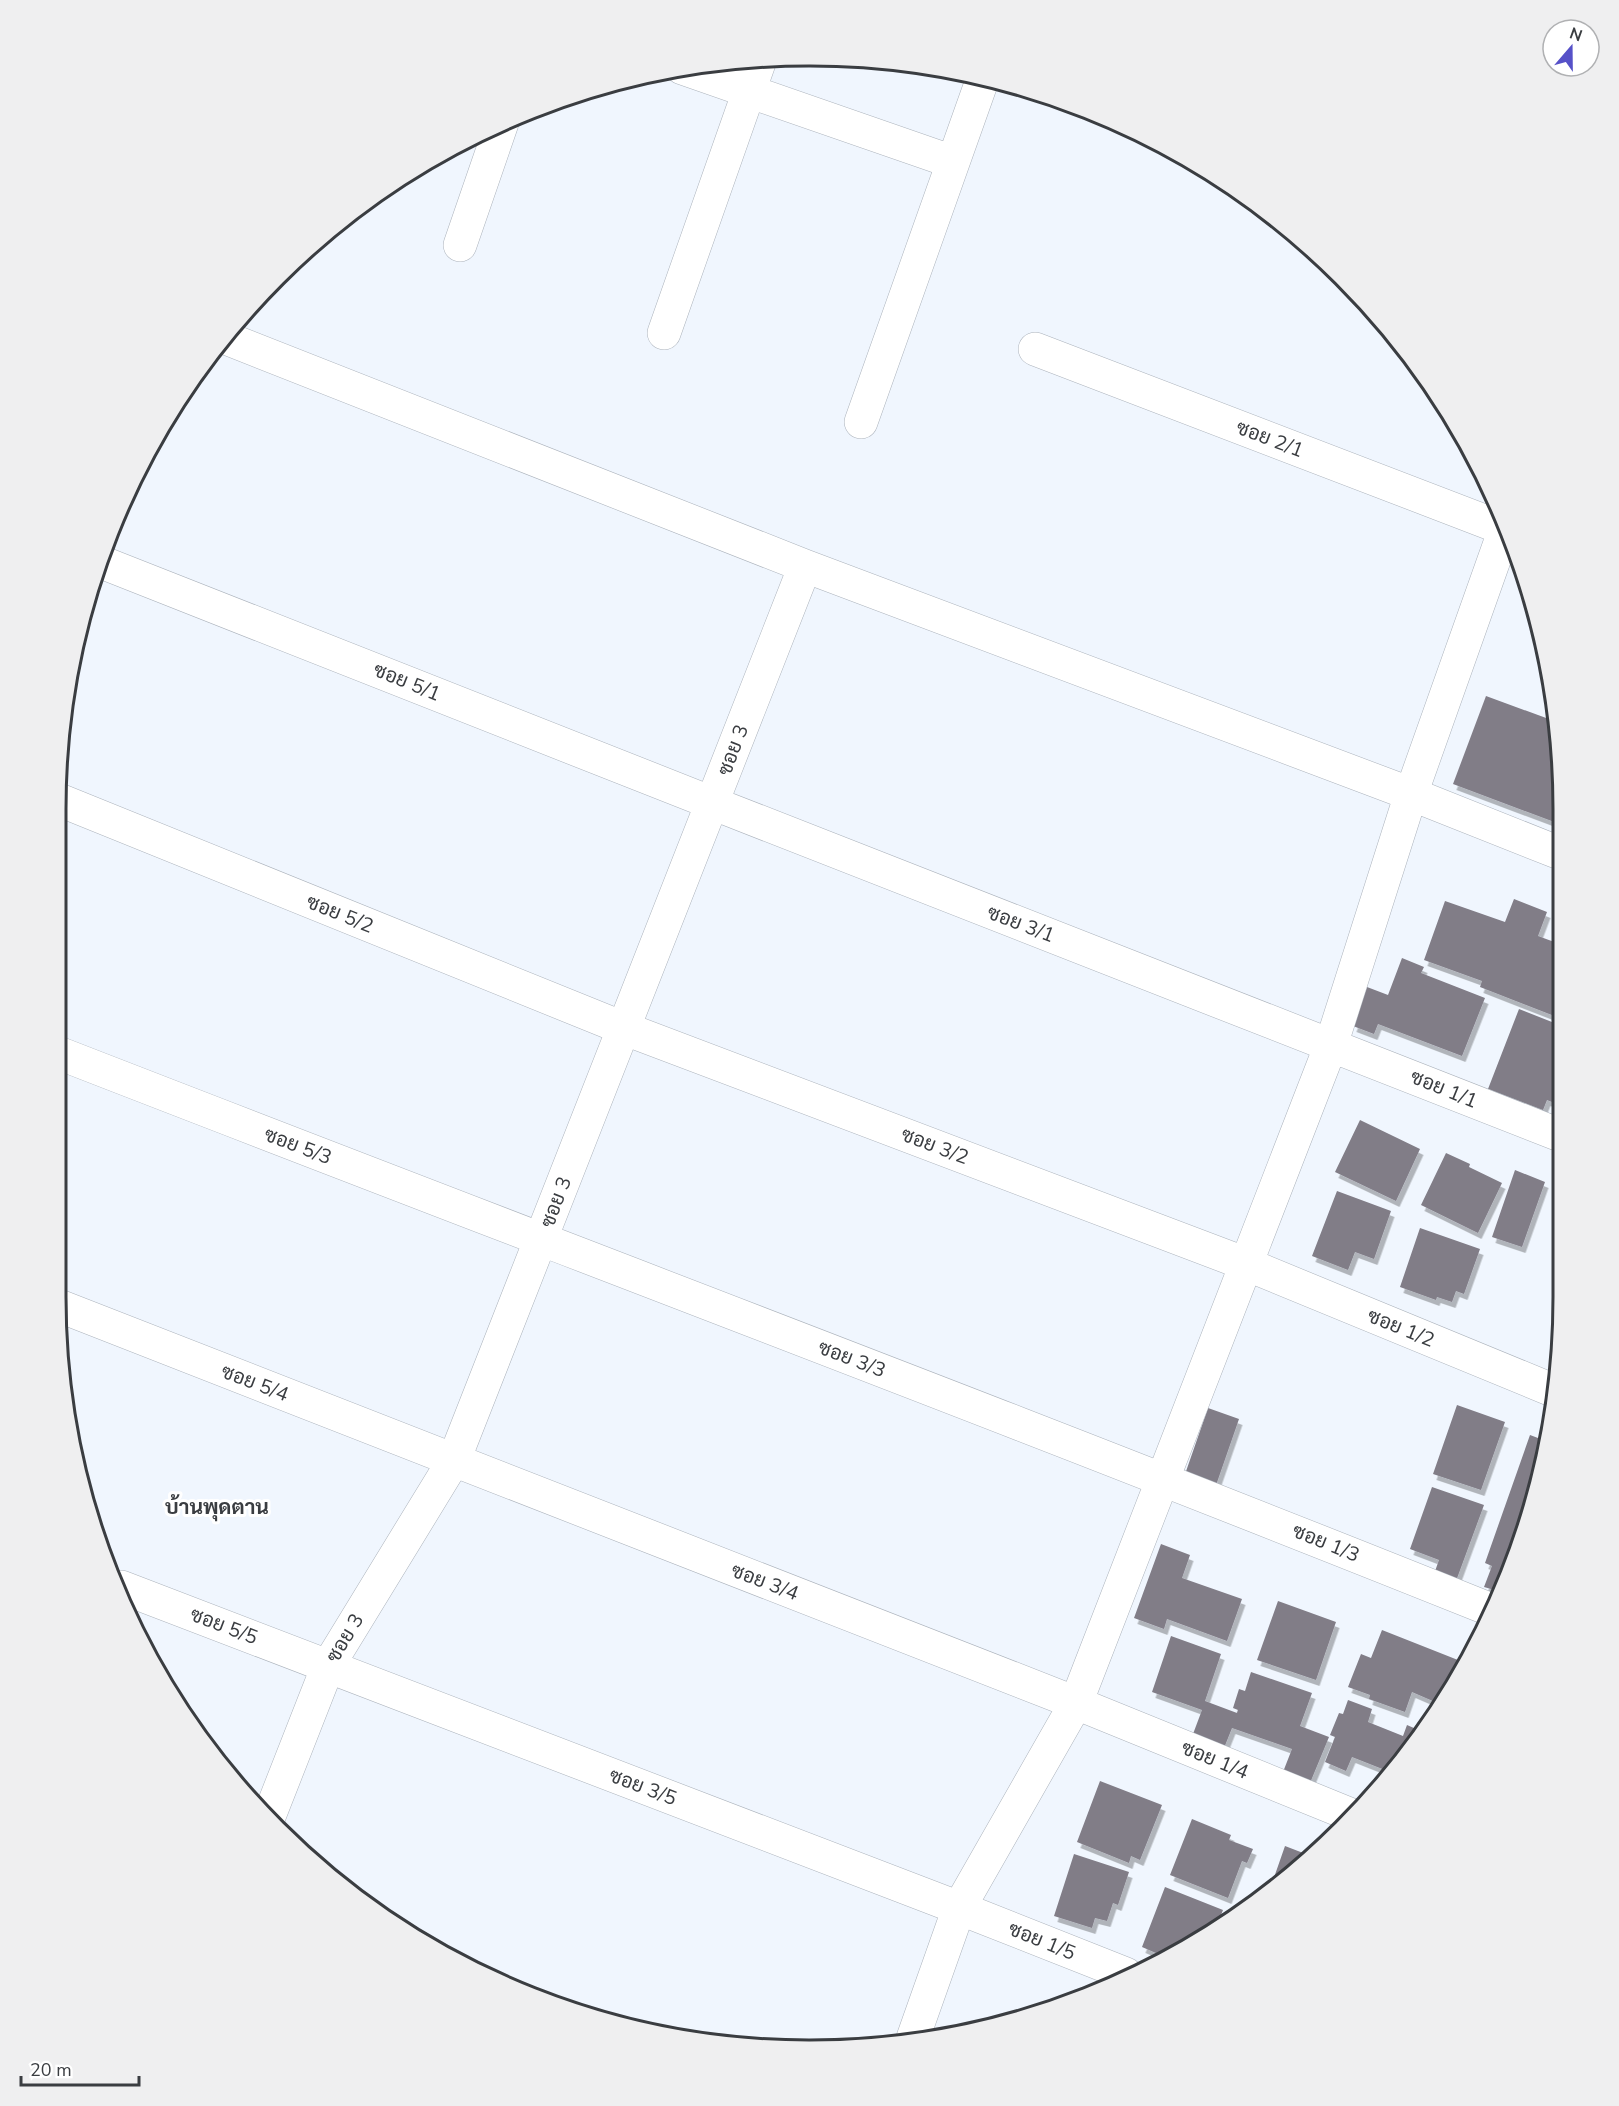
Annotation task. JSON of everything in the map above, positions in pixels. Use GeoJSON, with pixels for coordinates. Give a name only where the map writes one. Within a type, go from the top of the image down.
{"type":"FeatureCollection","features":[{"type":"Feature","properties":{"kind":"street"},"geometry":{"type":"LineString","coordinates":[[664,333],[757,68]]}},
{"type":"Feature","properties":{"kind":"street"},"geometry":{"type":"LineString","coordinates":[[699,74],[954,162]]}},
{"type":"Feature","properties":{"kind":"street"},"geometry":{"type":"LineString","coordinates":[[861,422],[980,86]]}},
{"type":"Feature","properties":{"kind":"street"},"geometry":{"type":"LineString","coordinates":[[460,246],[498,135]]}},
{"type":"Feature","properties":{"kind":"street"},"geometry":{"type":"LineString","coordinates":[[233,341],[805,566],[1411,794],[1553,850]]}},
{"type":"Feature","properties":{"kind":"street","name":"ซอย 2/1"},"geometry":{"type":"LineString","coordinates":[[1035,349],[1496,526]]}},
{"type":"Feature","properties":{"kind":"street"},"geometry":{"type":"LineString","coordinates":[[916,2033],[959,1908],[1076,1703],[1331,1044],[1411,794],[1501,539]]}},
{"type":"Feature","properties":{"kind":"street","name":"ซอย 5/1"},"geometry":{"type":"LineString","coordinates":[[108,565],[712,803]]}},
{"type":"Feature","properties":{"kind":"street","name":"ซอย 3"},"geometry":{"type":"LineString","coordinates":[[272,1809],[328,1666],[454,1461],[805,566]]}},
{"type":"Feature","properties":{"kind":"street","name":"ซอย 5/2"},"geometry":{"type":"LineString","coordinates":[[66,803],[623,1028]]}},
{"type":"Feature","properties":{"kind":"street","name":"ซอย 3/1"},"geometry":{"type":"LineString","coordinates":[[712,803],[1331,1044]]}},
{"type":"Feature","properties":{"kind":"street","name":"ซอย 3/2"},"geometry":{"type":"LineString","coordinates":[[623,1028],[1246,1264]]}},
{"type":"Feature","properties":{"kind":"street","name":"ซอย 1/1"},"geometry":{"type":"LineString","coordinates":[[1331,1044],[1553,1132]]}},
{"type":"Feature","properties":{"kind":"street","name":"ซอย 5/3"},"geometry":{"type":"LineString","coordinates":[[66,1056],[541,1240]]}},
{"type":"Feature","properties":{"kind":"street","name":"ซอย 3/3"},"geometry":{"type":"LineString","coordinates":[[541,1240],[1163,1478]]}},
{"type":"Feature","properties":{"kind":"street","name":"ซอย 1/2"},"geometry":{"type":"LineString","coordinates":[[1246,1264],[1547,1388]]}},
{"type":"Feature","properties":{"kind":"street","name":"ซอย 5/4"},"geometry":{"type":"LineString","coordinates":[[67,1309],[454,1461]]}},
{"type":"Feature","properties":{"kind":"street","name":"ซอย 3/4"},"geometry":{"type":"LineString","coordinates":[[454,1461],[1076,1703]]}},
{"type":"Feature","properties":{"kind":"street","name":"ซอย 1/3"},"geometry":{"type":"LineString","coordinates":[[1163,1478],[1484,1607]]}},
{"type":"Feature","properties":{"kind":"street","name":"ซอย 5/5"},"geometry":{"type":"LineString","coordinates":[[127,1589],[328,1666]]}},
{"type":"Feature","properties":{"kind":"street","name":"ซอย 3/5"},"geometry":{"type":"LineString","coordinates":[[328,1666],[959,1908]]}},
{"type":"Feature","properties":{"kind":"street","name":"ซอย 1/4"},"geometry":{"type":"LineString","coordinates":[[1076,1703],[1344,1812]]}},
{"type":"Feature","properties":{"kind":"street","name":"ซอย 1/5"},"geometry":{"type":"LineString","coordinates":[[959,1908],[1119,1971]]}},
{"type":"Feature","properties":{"kind":"building"},"geometry":{"type":"Polygon","coordinates":[[[1486,696],[1548,719],[1553,822],[1453,784],[1486,696]]]}},
{"type":"Feature","properties":{"kind":"building"},"geometry":{"type":"Polygon","coordinates":[[[1514,899],[1547,912],[1538,936],[1553,942],[1553,1015],[1480,987],[1482,981],[1424,960],[1445,901],[1505,922],[1514,899]]]}},
{"type":"Feature","properties":{"kind":"building"},"geometry":{"type":"Polygon","coordinates":[[[1402,958],[1424,967],[1421,973],[1485,998],[1462,1056],[1378,1024],[1374,1034],[1353,1026],[1367,987],[1388,995],[1402,958]]]}},
{"type":"Feature","properties":{"kind":"building"},"geometry":{"type":"Polygon","coordinates":[[[1519,1009],[1553,1022],[1553,1102],[1547,1100],[1543,1110],[1488,1089],[1519,1009]]]}},
{"type":"Feature","properties":{"kind":"building"},"geometry":{"type":"Polygon","coordinates":[[[1360,1120],[1420,1149],[1396,1201],[1335,1172],[1360,1120]]]}},
{"type":"Feature","properties":{"kind":"building"},"geometry":{"type":"Polygon","coordinates":[[[1446,1153],[1502,1183],[1478,1233],[1421,1205],[1446,1153]]]}},
{"type":"Feature","properties":{"kind":"building"},"geometry":{"type":"Polygon","coordinates":[[[1515,1170],[1545,1182],[1522,1247],[1492,1237],[1515,1170]]]}},
{"type":"Feature","properties":{"kind":"building"},"geometry":{"type":"Polygon","coordinates":[[[1337,1191],[1391,1211],[1374,1259],[1355,1252],[1348,1270],[1312,1256],[1337,1191]]]}},
{"type":"Feature","properties":{"kind":"building"},"geometry":{"type":"Polygon","coordinates":[[[1420,1228],[1480,1249],[1464,1294],[1456,1291],[1452,1302],[1437,1297],[1436,1300],[1400,1287],[1420,1228]]]}},
{"type":"Feature","properties":{"kind":"building"},"geometry":{"type":"Polygon","coordinates":[[[1457,1405],[1505,1422],[1481,1490],[1433,1474],[1457,1405]]]}},
{"type":"Feature","properties":{"kind":"building"},"geometry":{"type":"Polygon","coordinates":[[[1208,1408],[1239,1419],[1214,1491],[1183,1480],[1208,1408]]]}},
{"type":"Feature","properties":{"kind":"building"},"geometry":{"type":"Polygon","coordinates":[[[1530,1435],[1540,1439],[1514,1535],[1492,1589],[1484,1587],[1492,1566],[1485,1563],[1530,1435]]]}},
{"type":"Feature","properties":{"kind":"building"},"geometry":{"type":"Polygon","coordinates":[[[1432,1487],[1484,1505],[1456,1581],[1434,1574],[1439,1560],[1410,1549],[1432,1487]]]}},
{"type":"Feature","properties":{"kind":"building"},"geometry":{"type":"Polygon","coordinates":[[[1161,1544],[1190,1555],[1182,1578],[1242,1599],[1227,1641],[1167,1619],[1164,1629],[1134,1618],[1161,1544]]]}},
{"type":"Feature","properties":{"kind":"building"},"geometry":{"type":"Polygon","coordinates":[[[1278,1601],[1336,1622],[1316,1680],[1257,1660],[1278,1601]]]}},
{"type":"Feature","properties":{"kind":"building"},"geometry":{"type":"Polygon","coordinates":[[[1382,1630],[1457,1660],[1433,1701],[1412,1692],[1405,1712],[1369,1699],[1370,1695],[1348,1687],[1361,1654],[1371,1658],[1382,1630]]]}},
{"type":"Feature","properties":{"kind":"building"},"geometry":{"type":"Polygon","coordinates":[[[1171,1636],[1221,1654],[1205,1701],[1237,1713],[1238,1710],[1233,1708],[1239,1689],[1245,1691],[1251,1672],[1312,1693],[1300,1726],[1329,1737],[1310,1783],[1283,1772],[1292,1749],[1232,1728],[1222,1753],[1190,1742],[1202,1710],[1152,1692],[1171,1636]]]}},
{"type":"Feature","properties":{"kind":"building"},"geometry":{"type":"Polygon","coordinates":[[[1348,1700],[1372,1709],[1368,1722],[1403,1736],[1407,1725],[1414,1728],[1383,1769],[1352,1757],[1346,1771],[1325,1762],[1335,1737],[1330,1735],[1339,1713],[1343,1714],[1348,1700]]]}},
{"type":"Feature","properties":{"kind":"building"},"geometry":{"type":"Polygon","coordinates":[[[1100,1781],[1162,1805],[1140,1860],[1131,1856],[1129,1863],[1077,1842],[1100,1781]]]}},
{"type":"Feature","properties":{"kind":"building"},"geometry":{"type":"Polygon","coordinates":[[[1192,1819],[1231,1835],[1229,1840],[1253,1849],[1247,1863],[1242,1861],[1228,1898],[1170,1875],[1192,1819]]]}},
{"type":"Feature","properties":{"kind":"building"},"geometry":{"type":"Polygon","coordinates":[[[1285,1846],[1302,1853],[1300,1855],[1275,1876],[1285,1846]]]}},
{"type":"Feature","properties":{"kind":"building"},"geometry":{"type":"Polygon","coordinates":[[[1074,1854],[1129,1872],[1118,1905],[1113,1903],[1107,1921],[1095,1918],[1092,1928],[1054,1916],[1074,1854]]]}},
{"type":"Feature","properties":{"kind":"building"},"geometry":{"type":"Polygon","coordinates":[[[1165,1887],[1223,1910],[1220,1917],[1156,1953],[1142,1947],[1165,1887]]]}},
{"type":"Feature","properties":{"kind":"district","name":"บ้านพุดตาน"},"geometry":{"type":"Point","coordinates":[217,1507]}}]}
